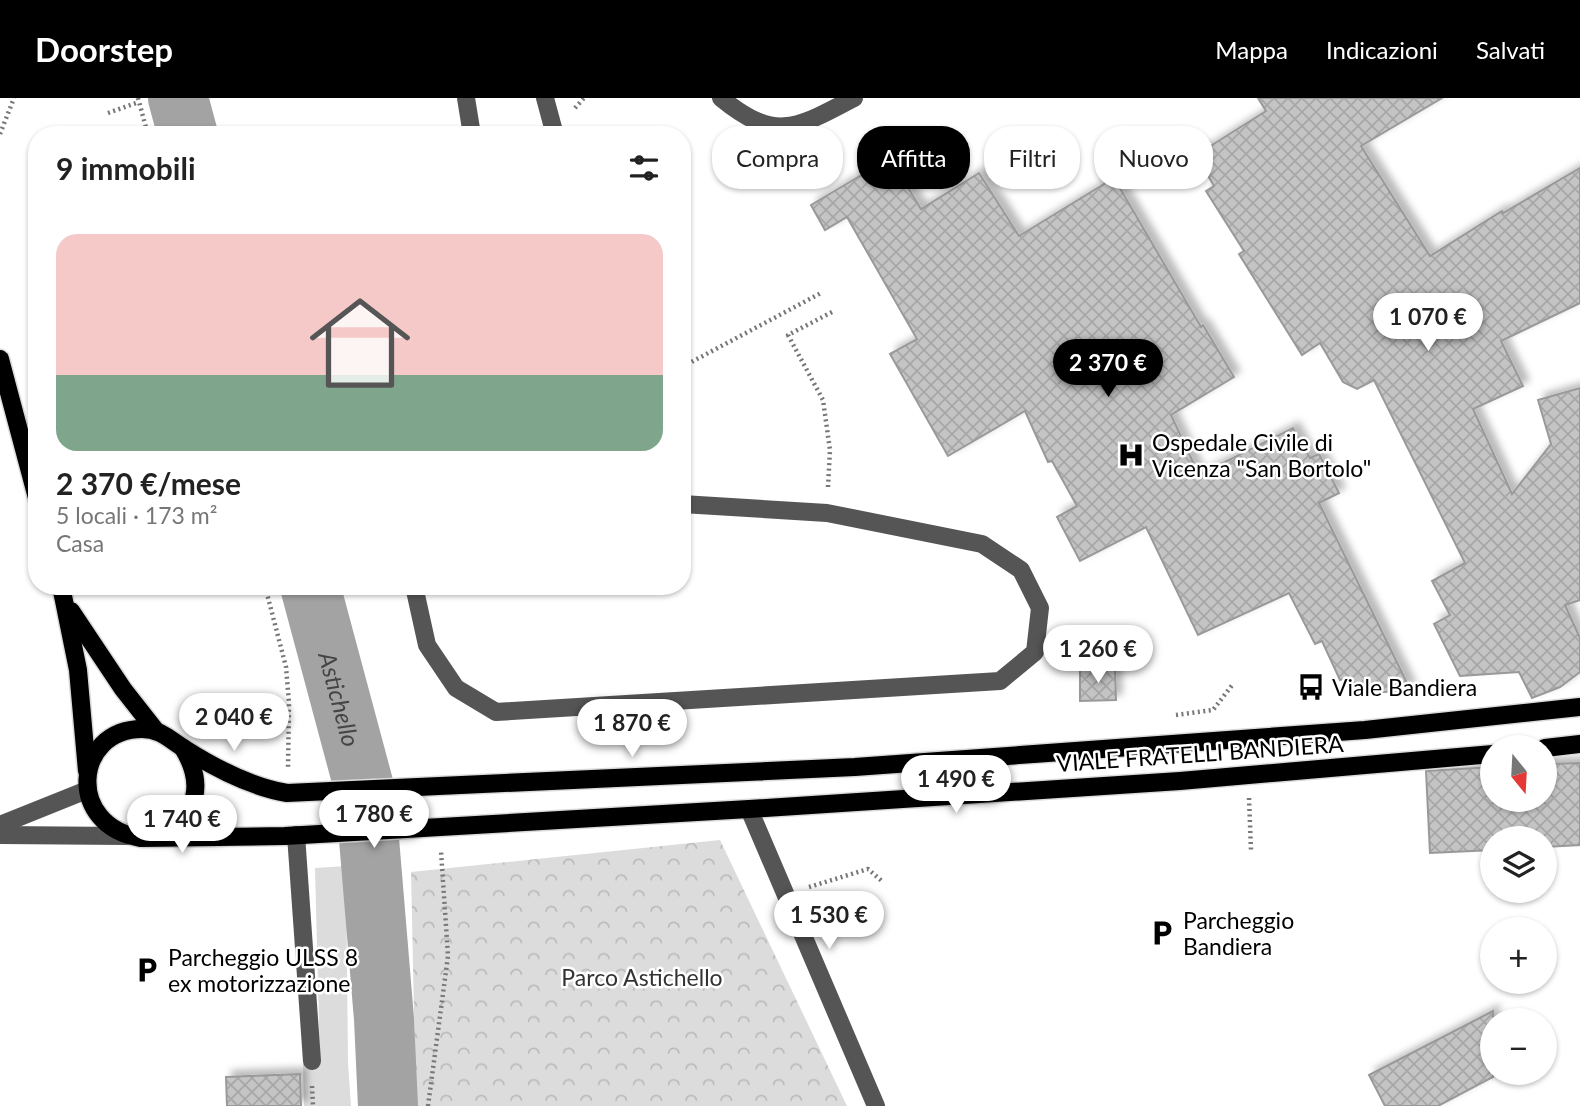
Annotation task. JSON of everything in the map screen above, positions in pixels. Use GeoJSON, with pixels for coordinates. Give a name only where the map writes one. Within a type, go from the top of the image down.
{"type":"FeatureCollection","features":[{"type":"Feature","properties":{"kind":"main road"},"geometry":{"type":"LineString","coordinates":[[0,359],[28,464]]}},
{"type":"Feature","properties":{"kind":"main road"},"geometry":{"type":"LineString","coordinates":[[64,595],[78,670],[87,782],[92,806],[100,819],[112,830],[127,836]]}},
{"type":"Feature","properties":{"kind":"main road","name":"VIALE FRATELLI BANDIERA"},"geometry":{"type":"LineString","coordinates":[[66,604],[124,689],[156,730],[171,737],[183,748],[252,785],[287,793],[855,767],[1352,731],[1580,707]]}},
{"type":"Feature","properties":{"kind":"main road"},"geometry":{"type":"LineString","coordinates":[[87,782],[92,760],[112,738],[141,729],[156,730]]}},
{"type":"Feature","properties":{"kind":"main road"},"geometry":{"type":"LineString","coordinates":[[1558,747],[1580,744]]}},
{"type":"Feature","properties":{"kind":"main road"},"geometry":{"type":"LineString","coordinates":[[155,836],[172,829],[185,816],[194,800],[196,782],[192,764],[183,748]]}},
{"type":"Feature","properties":{"kind":"main road","name":"VIALE FRATELLI BANDIERA"},"geometry":{"type":"LineString","coordinates":[[127,836],[296,835],[749,809],[1180,781],[1480,755]]}},
{"type":"Feature","properties":{"kind":"street"},"geometry":{"type":"LineString","coordinates":[[466,98],[471,126]]}},
{"type":"Feature","properties":{"kind":"street"},"geometry":{"type":"LineString","coordinates":[[545,98],[553,126]]}},
{"type":"Feature","properties":{"kind":"street"},"geometry":{"type":"LineString","coordinates":[[721,98],[751,119],[769,127],[811,121],[854,98]]}},
{"type":"Feature","properties":{"kind":"street"},"geometry":{"type":"LineString","coordinates":[[416,595],[427,645],[456,688],[496,712],[1000,681],[1035,652],[1040,608],[1021,570],[982,544],[827,513],[691,505]]}},
{"type":"Feature","properties":{"kind":"street"},"geometry":{"type":"LineString","coordinates":[[0,825],[87,782]]}},
{"type":"Feature","properties":{"kind":"street"},"geometry":{"type":"LineString","coordinates":[[749,809],[876,1106]]}},
{"type":"Feature","properties":{"kind":"street","name":"VIALE FRATELLI BANDIERA"},"geometry":{"type":"LineString","coordinates":[[0,835],[127,836]]}},
{"type":"Feature","properties":{"kind":"street"},"geometry":{"type":"LineString","coordinates":[[296,835],[312,1061]]}},
{"type":"Feature","properties":{"kind":"path"},"geometry":{"type":"LineString","coordinates":[[0,134],[14,98]]}},
{"type":"Feature","properties":{"kind":"path"},"geometry":{"type":"LineString","coordinates":[[108,113],[139,100],[146,126]]}},
{"type":"Feature","properties":{"kind":"path"},"geometry":{"type":"LineString","coordinates":[[691,362],[821,293]]}},
{"type":"Feature","properties":{"kind":"path"},"geometry":{"type":"LineString","coordinates":[[827,513],[831,450],[823,400],[788,335],[834,311]]}},
{"type":"Feature","properties":{"kind":"path"},"geometry":{"type":"LineString","coordinates":[[267,595],[286,667],[289,703],[288,772]]}},
{"type":"Feature","properties":{"kind":"path"},"geometry":{"type":"LineString","coordinates":[[1176,715],[1213,710],[1233,684]]}},
{"type":"Feature","properties":{"kind":"path"},"geometry":{"type":"LineString","coordinates":[[1249,792],[1251,850]]}},
{"type":"Feature","properties":{"kind":"path"},"geometry":{"type":"LineString","coordinates":[[428,1106],[448,956],[440,849]]}},
{"type":"Feature","properties":{"kind":"path"},"geometry":{"type":"LineString","coordinates":[[802,876],[807,887],[868,869],[883,882]]}},
{"type":"Feature","properties":{"kind":"green space","name":"Parco Astichello"},"geometry":{"type":"Polygon","coordinates":[[[720,840],[847,1106],[416,1106],[411,872],[720,840]]]}},
{"type":"Feature","properties":{"kind":"green space"},"geometry":{"type":"Polygon","coordinates":[[[346,866],[348,1063],[351,1106],[304,1106],[303,1063],[320,1063],[315,868],[346,866]]]}},
{"type":"Feature","properties":{"kind":"building"},"geometry":{"type":"Polygon","coordinates":[[[1258,98],[1442,98],[1361,146],[1430,256],[1502,211],[1503,213],[1580,168],[1580,303],[1501,341],[1523,386],[1473,409],[1512,494],[1551,444],[1538,400],[1580,388],[1580,600],[1565,605],[1580,638],[1580,672],[1560,687],[1532,698],[1519,672],[1460,676],[1434,624],[1450,615],[1432,581],[1465,563],[1374,380],[1357,389],[1343,382],[1320,343],[1302,355],[1239,254],[1244,251],[1206,191],[1214,186],[1213,144],[1266,111],[1258,98]]]}},
{"type":"Feature","properties":{"kind":"building"},"geometry":{"type":"Polygon","coordinates":[[[979,173],[984,181],[984,189],[989,189],[1019,236],[1096,189],[1120,189],[1201,327],[1203,325],[1234,377],[1171,415],[1199,475],[1293,428],[1310,458],[1319,454],[1339,493],[1319,503],[1410,689],[1352,696],[1344,679],[1340,680],[1322,641],[1315,644],[1289,593],[1198,635],[1146,527],[1080,561],[1057,517],[1077,506],[1052,461],[1048,462],[1025,411],[948,456],[890,354],[917,339],[847,217],[825,230],[811,205],[838,189],[843,189],[843,186],[857,178],[857,189],[909,189],[921,209],[953,189],[970,189],[970,179],[979,173]]]}},
{"type":"Feature","properties":{"kind":"building"},"geometry":{"type":"Polygon","coordinates":[[[1115,669],[1116,700],[1080,701],[1080,670],[1115,669]]]}},
{"type":"Feature","properties":{"kind":"building"},"geometry":{"type":"Polygon","coordinates":[[[1580,763],[1580,845],[1557,846],[1557,826],[1480,826],[1480,851],[1430,853],[1426,771],[1480,768],[1480,812],[1558,812],[1558,764],[1580,763]]]}},
{"type":"Feature","properties":{"kind":"building"},"geometry":{"type":"Polygon","coordinates":[[[1480,1018],[1480,1084],[1438,1106],[1385,1106],[1369,1075],[1480,1018]]]}},
{"type":"Feature","properties":{"kind":"building"},"geometry":{"type":"Polygon","coordinates":[[[300,1074],[301,1106],[227,1106],[226,1077],[300,1074]]]}},
{"type":"Feature","properties":{"kind":"waterway","name":"Astichello"},"geometry":{"type":"LineString","coordinates":[[178,98],[186,126]]}},
{"type":"Feature","properties":{"kind":"waterway","name":"Astichello"},"geometry":{"type":"LineString","coordinates":[[312,595],[365,791],[384,1019],[388,1106]]}},
{"type":"Feature","properties":{"kind":"place","name":"Ospedale Civile di Vicenza \"San Bortolo\""},"geometry":{"type":"Point","coordinates":[1131,455]}},
{"type":"Feature","properties":{"kind":"place","name":"Viale Bandiera"},"geometry":{"type":"Point","coordinates":[1311,687]}},
{"type":"Feature","properties":{"kind":"place","name":"Parcheggio Bandiera"},"geometry":{"type":"Point","coordinates":[1162,933]}},
{"type":"Feature","properties":{"kind":"place","name":"Parcheggio ULSS 8 ex motorizzazione"},"geometry":{"type":"Point","coordinates":[147,970]}}]}
